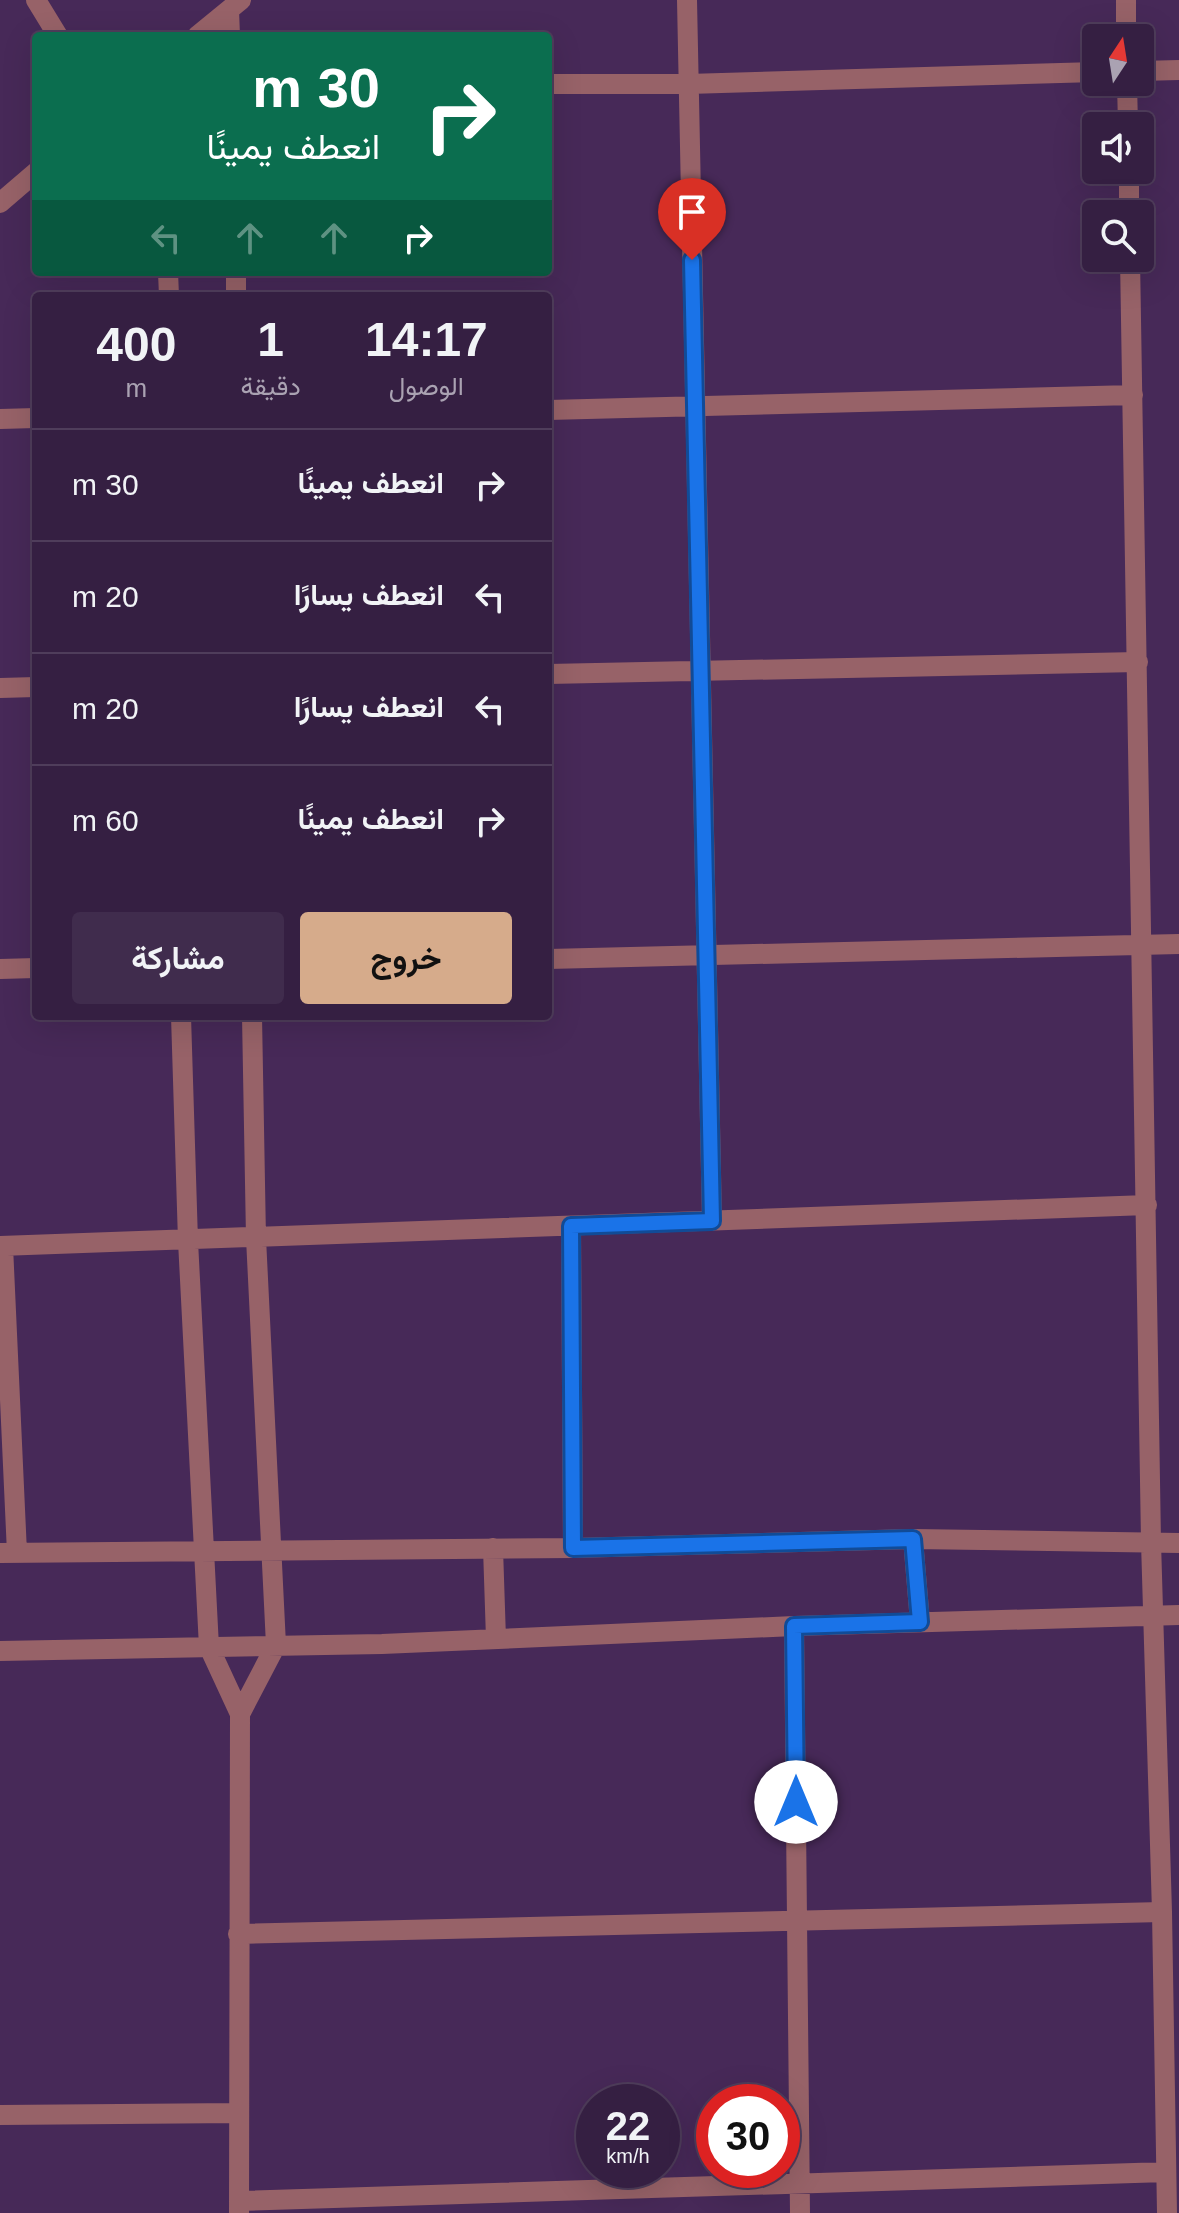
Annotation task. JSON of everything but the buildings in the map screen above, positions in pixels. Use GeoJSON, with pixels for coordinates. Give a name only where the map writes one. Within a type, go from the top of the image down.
{"type":"FeatureCollection","features":[{"type":"Feature","properties":{"kind":"street"},"geometry":{"type":"LineString","coordinates":[[36,0],[56,32]]}},
{"type":"Feature","properties":{"kind":"street"},"geometry":{"type":"LineString","coordinates":[[687,0],[712,1221]]}},
{"type":"Feature","properties":{"kind":"street"},"geometry":{"type":"LineString","coordinates":[[1126,0],[1126,24]]}},
{"type":"Feature","properties":{"kind":"street"},"geometry":{"type":"LineString","coordinates":[[202,32],[235,5]]}},
{"type":"Feature","properties":{"kind":"street"},"geometry":{"type":"LineString","coordinates":[[231,32],[235,5]]}},
{"type":"Feature","properties":{"kind":"street"},"geometry":{"type":"LineString","coordinates":[[1154,71],[1179,70]]}},
{"type":"Feature","properties":{"kind":"street"},"geometry":{"type":"LineString","coordinates":[[552,84],[688,84],[1082,72]]}},
{"type":"Feature","properties":{"kind":"street"},"geometry":{"type":"LineString","coordinates":[[0,203],[32,175]]}},
{"type":"Feature","properties":{"kind":"street"},"geometry":{"type":"LineString","coordinates":[[1130,272],[1151,1542],[1167,2213]]}},
{"type":"Feature","properties":{"kind":"street"},"geometry":{"type":"LineString","coordinates":[[552,410],[1133,395]]}},
{"type":"Feature","properties":{"kind":"street"},"geometry":{"type":"LineString","coordinates":[[0,419],[32,418]]}},
{"type":"Feature","properties":{"kind":"street"},"geometry":{"type":"LineString","coordinates":[[552,674],[1138,662]]}},
{"type":"Feature","properties":{"kind":"street"},"geometry":{"type":"LineString","coordinates":[[0,688],[32,687]]}},
{"type":"Feature","properties":{"kind":"street"},"geometry":{"type":"LineString","coordinates":[[552,959],[1179,944]]}},
{"type":"Feature","properties":{"kind":"street"},"geometry":{"type":"LineString","coordinates":[[0,969],[32,968]]}},
{"type":"Feature","properties":{"kind":"street"},"geometry":{"type":"LineString","coordinates":[[181,1020],[188,1241],[209,1647],[240,1714],[239,2207],[724,2188]]}},
{"type":"Feature","properties":{"kind":"street"},"geometry":{"type":"LineString","coordinates":[[240,1714],[276,1645],[256,1238],[252,1020]]}},
{"type":"Feature","properties":{"kind":"street"},"geometry":{"type":"LineString","coordinates":[[1147,1205],[2,1246],[8,1553],[573,1548],[913,1539],[1179,1543]]}},
{"type":"Feature","properties":{"kind":"street"},"geometry":{"type":"LineString","coordinates":[[571,1226],[573,1548]]}},
{"type":"Feature","properties":{"kind":"street"},"geometry":{"type":"LineString","coordinates":[[913,1539],[920,1622]]}},
{"type":"Feature","properties":{"kind":"street"},"geometry":{"type":"LineString","coordinates":[[493,1548],[496,1639]]}},
{"type":"Feature","properties":{"kind":"street"},"geometry":{"type":"LineString","coordinates":[[0,1651],[496,1639],[794,1626],[1179,1615]]}},
{"type":"Feature","properties":{"kind":"street"},"geometry":{"type":"LineString","coordinates":[[794,1626],[799,2084]]}},
{"type":"Feature","properties":{"kind":"street"},"geometry":{"type":"LineString","coordinates":[[238,1934],[1162,1912]]}},
{"type":"Feature","properties":{"kind":"street"},"geometry":{"type":"LineString","coordinates":[[0,2115],[238,2113]]}},
{"type":"Feature","properties":{"kind":"street"},"geometry":{"type":"LineString","coordinates":[[800,2185],[1166,2172]]}},
{"type":"Feature","properties":{"kind":"street"},"geometry":{"type":"LineString","coordinates":[[800,2188],[800,2213]]}},
{"type":"Feature","properties":{"kind":"route"},"geometry":{"type":"LineString","coordinates":[[692,260],[712,1221],[571,1226],[573,1548],[913,1539],[920,1622],[794,1626],[796,1802]]}}]}
